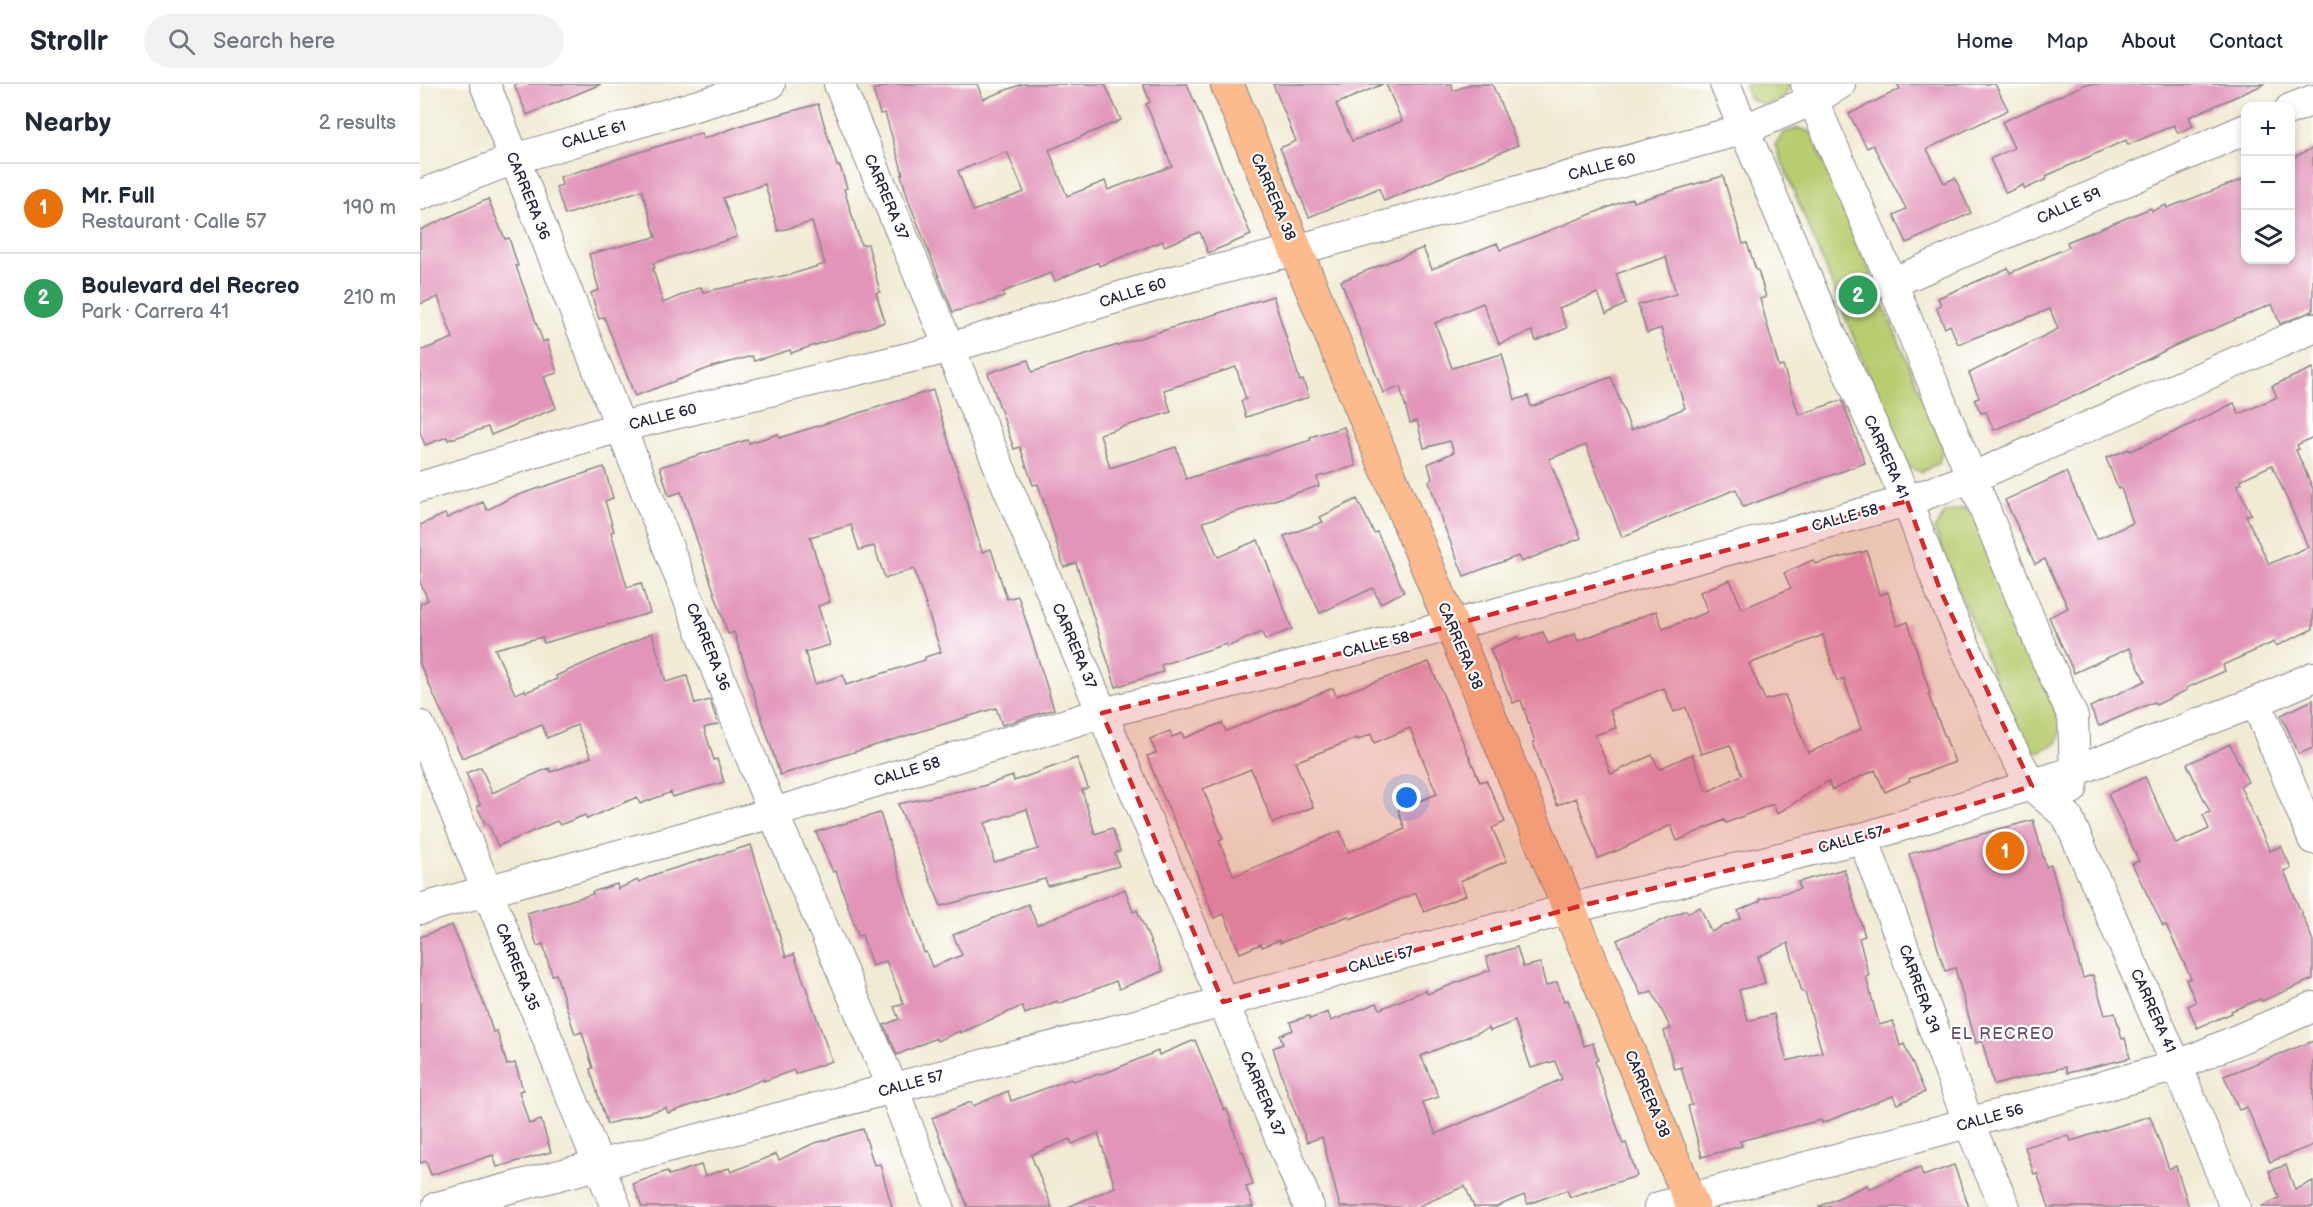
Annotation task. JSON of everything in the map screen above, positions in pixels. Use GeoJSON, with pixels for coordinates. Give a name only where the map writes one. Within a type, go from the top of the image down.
{"type":"FeatureCollection","features":[{"type":"Feature","properties":{"kind":"main road","name":"CARRERA 38"},"geometry":{"type":"LineString","coordinates":[[1227,84],[1570,909],[1681,1205]]}},
{"type":"Feature","properties":{"kind":"street","name":"CARRERA 36"},"geometry":{"type":"LineString","coordinates":[[485,84],[773,813],[893,1088],[939,1207]]}},
{"type":"Feature","properties":{"kind":"street","name":"CALLE 61"},"geometry":{"type":"LineString","coordinates":[[420,195],[514,159],[770,84]]}},
{"type":"Feature","properties":{"kind":"street","name":"CARRERA 37"},"geometry":{"type":"LineString","coordinates":[[839,84],[1309,1207]]}},
{"type":"Feature","properties":{"kind":"street","name":"CARRERA 41"},"geometry":{"type":"LineString","coordinates":[[1725,84],[1821,312],[1907,501],[1941,592],[2006,738],[2032,786],[2067,816],[2177,1066],[2235,1207]]}},
{"type":"Feature","properties":{"kind":"street","name":"CALLE 60"},"geometry":{"type":"LineString","coordinates":[[420,487],[621,427],[949,348],[1166,283],[1745,129],[1810,92],[1840,84]]}},
{"type":"Feature","properties":{"kind":"street"},"geometry":{"type":"LineString","coordinates":[[1810,92],[1892,284],[2044,654],[2073,717],[2075,771],[2067,816]]}},
{"type":"Feature","properties":{"kind":"street"},"geometry":{"type":"LineString","coordinates":[[2295,108],[2313,100]]}},
{"type":"Feature","properties":{"kind":"street","name":"CALLE 59"},"geometry":{"type":"LineString","coordinates":[[1892,284],[2241,131]]}},
{"type":"Feature","properties":{"kind":"street","name":"CALLE 58"},"geometry":{"type":"LineString","coordinates":[[420,909],[773,813],[1102,713],[1225,684],[1451,625],[1907,501],[1971,478],[2313,328]]}},
{"type":"Feature","properties":{"kind":"street","name":"CALLE 57"},"geometry":{"type":"LineString","coordinates":[[437,1207],[1570,909],[1863,838],[2075,771],[2256,702],[2313,677]]}},
{"type":"Feature","properties":{"kind":"street"},"geometry":{"type":"LineString","coordinates":[[2256,702],[2313,839]]}},
{"type":"Feature","properties":{"kind":"street","name":"CARRERA 35"},"geometry":{"type":"LineString","coordinates":[[420,726],[616,1207]]}},
{"type":"Feature","properties":{"kind":"street","name":"CARRERA 39"},"geometry":{"type":"LineString","coordinates":[[1863,838],[1969,1124],[2005,1207]]}},
{"type":"Feature","properties":{"kind":"street","name":"CALLE 56"},"geometry":{"type":"LineString","coordinates":[[1681,1205],[2177,1066],[2313,1007]]}},
{"type":"Feature","properties":{"kind":"highlighted area"},"geometry":{"type":"Polygon","coordinates":[[[1907,501],[1941,592],[2032,786],[1863,838],[1584,905],[1223,1002],[1102,713],[1434,630],[1907,501]]]}},
{"type":"Feature","properties":{"kind":"green space"},"geometry":{"type":"Polygon","coordinates":[[[1744,84],[1790,84],[1784,99],[1765,105],[1750,99],[1744,84]]]}},
{"type":"Feature","properties":{"kind":"green space"},"geometry":{"type":"Polygon","coordinates":[[[1798,128],[1811,132],[1943,446],[1939,463],[1921,472],[1906,466],[1775,145],[1784,133],[1798,128]]]}},
{"type":"Feature","properties":{"kind":"green space"},"geometry":{"type":"Polygon","coordinates":[[[1965,508],[1976,519],[2061,721],[2057,743],[2039,752],[2022,746],[1934,529],[1945,513],[1965,508]]]}},
{"type":"Feature","properties":{"kind":"building"},"geometry":{"type":"Polygon","coordinates":[[[514,84],[601,84],[527,115],[514,84]]]}},
{"type":"Feature","properties":{"kind":"building"},"geometry":{"type":"Polygon","coordinates":[[[894,84],[977,84],[983,99],[1022,84],[1105,84],[1121,120],[1049,150],[1067,196],[1105,181],[1108,190],[1172,166],[1146,104],[1150,102],[1143,84],[1187,84],[1251,235],[1208,253],[1200,232],[1164,246],[1163,241],[1099,266],[1098,262],[1055,281],[1051,273],[1003,292],[1004,297],[953,312],[909,202],[885,113],[880,114],[873,90],[894,84]],[[1007,152],[958,171],[973,211],[1024,192],[1007,152]]]}},
{"type":"Feature","properties":{"kind":"building"},"geometry":{"type":"Polygon","coordinates":[[[1273,84],[1383,84],[1336,104],[1352,141],[1402,121],[1386,84],[1452,84],[1453,91],[1471,84],[1492,84],[1518,145],[1384,201],[1379,188],[1309,217],[1280,148],[1296,141],[1273,84]]]}},
{"type":"Feature","properties":{"kind":"building"},"geometry":{"type":"Polygon","coordinates":[[[1897,84],[1995,84],[2008,110],[1927,149],[1944,183],[1955,178],[1971,213],[1907,243],[1894,215],[1906,209],[1873,145],[1867,148],[1849,114],[1900,89],[1897,84]]]}},
{"type":"Feature","properties":{"kind":"building"},"geometry":{"type":"Polygon","coordinates":[[[2086,84],[2265,84],[2189,117],[2193,126],[2178,133],[2174,125],[2128,145],[2126,140],[2046,176],[2047,179],[2025,189],[2023,185],[2006,193],[1990,159],[2014,148],[2002,122],[2086,84]]]}},
{"type":"Feature","properties":{"kind":"building"},"geometry":{"type":"Polygon","coordinates":[[[818,104],[837,166],[840,166],[847,188],[844,189],[861,245],[868,244],[880,292],[876,293],[885,322],[791,353],[790,350],[754,361],[752,356],[712,367],[635,396],[604,317],[599,319],[591,293],[599,290],[589,254],[656,237],[642,190],[565,215],[556,187],[562,185],[560,177],[701,133],[703,139],[748,123],[818,104]],[[765,184],[723,198],[737,237],[653,263],[663,303],[701,287],[703,292],[792,274],[825,264],[812,222],[778,231],[765,184]]]}},
{"type":"Feature","properties":{"kind":"building"},"geometry":{"type":"Polygon","coordinates":[[[2313,148],[2313,311],[2280,324],[2272,304],[2174,346],[2083,392],[1994,430],[1986,412],[1981,413],[1974,399],[1979,397],[1969,373],[2058,329],[2050,309],[1958,344],[1950,325],[1945,328],[1936,307],[1941,305],[1938,298],[2008,268],[2010,273],[2069,247],[2067,242],[2151,208],[2152,211],[2166,205],[2167,208],[2241,180],[2241,264],[2295,264],[2295,157],[2313,148]]]}},
{"type":"Feature","properties":{"kind":"building"},"geometry":{"type":"Polygon","coordinates":[[[1723,176],[1743,244],[1747,243],[1756,270],[1758,270],[1766,297],[1760,299],[1779,367],[1783,366],[1799,415],[1842,400],[1865,463],[1743,507],[1736,489],[1622,537],[1586,445],[1549,459],[1581,538],[1521,562],[1518,556],[1464,576],[1429,481],[1432,479],[1428,464],[1454,452],[1450,441],[1424,448],[1417,421],[1410,423],[1400,387],[1383,393],[1341,281],[1423,248],[1432,269],[1497,243],[1500,250],[1632,198],[1633,202],[1723,176]],[[1666,257],[1616,274],[1626,304],[1606,314],[1598,293],[1559,308],[1567,328],[1536,341],[1532,331],[1499,344],[1483,303],[1435,323],[1452,368],[1502,354],[1515,400],[1528,396],[1531,407],[1611,377],[1631,430],[1685,408],[1661,328],[1647,333],[1638,305],[1676,294],[1666,257]]]}},
{"type":"Feature","properties":{"kind":"building"},"geometry":{"type":"Polygon","coordinates":[[[488,199],[505,239],[509,238],[518,266],[516,266],[543,342],[547,340],[557,373],[544,377],[556,408],[491,435],[488,427],[425,445],[420,432],[420,351],[453,338],[438,297],[420,304],[420,230],[488,199]]]}},
{"type":"Feature","properties":{"kind":"building"},"geometry":{"type":"Polygon","coordinates":[[[1273,296],[1300,381],[1303,380],[1309,397],[1246,417],[1241,401],[1246,399],[1236,367],[1164,390],[1171,412],[1100,434],[1110,468],[1176,447],[1186,479],[1311,440],[1310,437],[1344,427],[1356,466],[1317,477],[1319,486],[1203,522],[1218,557],[1258,540],[1292,629],[1265,640],[1262,632],[1227,647],[1226,644],[1161,665],[1163,672],[1116,687],[1076,563],[1064,567],[1038,484],[1033,485],[1020,447],[1014,449],[988,373],[1028,360],[1032,372],[1273,296]]]}},
{"type":"Feature","properties":{"kind":"building"},"geometry":{"type":"Polygon","coordinates":[[[2313,368],[2313,437],[2297,445],[2299,449],[2296,450],[2313,489],[2313,629],[2276,646],[2274,642],[2223,665],[2225,671],[2186,688],[2187,690],[2156,705],[2154,702],[2099,726],[2090,707],[2145,681],[2129,648],[2074,673],[2049,617],[2068,608],[2045,559],[2035,564],[2005,500],[2066,472],[2097,539],[2133,523],[2121,488],[2118,489],[2106,458],[2129,449],[2130,451],[2177,431],[2234,403],[2239,414],[2277,397],[2272,386],[2313,368]],[[2272,465],[2240,480],[2242,483],[2237,485],[2251,514],[2246,516],[2269,564],[2308,547],[2272,465]]]}},
{"type":"Feature","properties":{"kind":"building"},"geometry":{"type":"Polygon","coordinates":[[[933,390],[982,552],[991,549],[1007,599],[1018,596],[1054,709],[1002,725],[996,708],[780,775],[734,632],[728,634],[681,492],[669,496],[660,467],[747,440],[749,443],[778,434],[779,438],[933,390]],[[851,525],[810,537],[830,602],[818,606],[830,645],[805,652],[815,684],[843,675],[846,685],[925,660],[925,657],[941,652],[914,569],[885,578],[874,546],[859,550],[851,525]]]}},
{"type":"Feature","properties":{"kind":"building"},"geometry":{"type":"Polygon","coordinates":[[[604,467],[613,498],[605,501],[614,531],[611,532],[627,587],[641,583],[650,613],[544,643],[542,637],[495,649],[515,694],[525,690],[526,692],[557,679],[556,676],[652,633],[666,682],[687,676],[695,704],[710,700],[718,724],[704,728],[724,782],[672,797],[671,792],[640,804],[637,797],[587,819],[585,815],[560,825],[557,821],[498,846],[488,823],[485,824],[477,806],[480,805],[466,773],[481,767],[492,793],[549,768],[551,772],[591,757],[577,725],[547,738],[542,725],[462,758],[420,664],[420,604],[428,600],[420,582],[420,525],[445,514],[447,518],[483,502],[487,510],[512,497],[604,467]]]}},
{"type":"Feature","properties":{"kind":"building"},"geometry":{"type":"Polygon","coordinates":[[[1357,499],[1374,533],[1377,532],[1404,592],[1380,603],[1373,588],[1320,613],[1284,536],[1323,522],[1320,517],[1357,499]]]}},
{"type":"Feature","properties":{"kind":"building"},"geometry":{"type":"Polygon","coordinates":[[[1867,551],[1879,595],[1888,592],[1897,626],[1908,622],[1930,693],[1928,694],[1955,762],[1909,779],[1910,781],[1885,792],[1875,770],[1832,790],[1828,781],[1777,814],[1773,804],[1726,823],[1724,820],[1677,841],[1671,825],[1598,858],[1576,798],[1557,805],[1539,763],[1533,742],[1535,742],[1521,700],[1513,703],[1490,649],[1518,637],[1519,640],[1543,632],[1548,644],[1575,634],[1578,641],[1656,611],[1663,629],[1708,612],[1700,592],[1730,580],[1742,609],[1791,588],[1784,573],[1813,560],[1815,564],[1867,551]],[[1823,635],[1749,664],[1765,700],[1785,695],[1808,753],[1861,729],[1844,679],[1837,681],[1823,635]],[[1664,688],[1610,710],[1616,728],[1595,735],[1611,774],[1652,755],[1659,769],[1692,754],[1707,792],[1742,775],[1730,745],[1701,754],[1686,707],[1674,712],[1664,688]]]}},
{"type":"Feature","properties":{"kind":"building"},"geometry":{"type":"Polygon","coordinates":[[[1429,662],[1480,782],[1486,780],[1505,822],[1492,828],[1507,861],[1460,881],[1466,895],[1424,912],[1416,893],[1350,919],[1348,916],[1280,943],[1279,940],[1262,947],[1261,944],[1240,953],[1224,914],[1214,918],[1147,756],[1156,753],[1150,739],[1170,731],[1172,737],[1182,733],[1184,738],[1222,723],[1226,731],[1333,688],[1336,696],[1429,662]],[[1410,728],[1374,743],[1371,734],[1358,740],[1357,738],[1295,762],[1313,807],[1273,823],[1251,769],[1203,789],[1223,839],[1219,841],[1234,876],[1340,831],[1348,852],[1405,829],[1398,810],[1437,794],[1410,728]]]}},
{"type":"Feature","properties":{"kind":"building"},"geometry":{"type":"Polygon","coordinates":[[[2313,700],[2313,748],[2299,754],[2281,715],[2313,700]]]}},
{"type":"Feature","properties":{"kind":"building"},"geometry":{"type":"Polygon","coordinates":[[[2230,744],[2248,782],[2240,786],[2270,851],[2281,846],[2291,868],[2284,871],[2313,941],[2313,979],[2262,1001],[2261,999],[2231,1011],[2232,1013],[2197,1028],[2188,1006],[2196,1002],[2186,980],[2191,978],[2166,925],[2163,926],[2132,864],[2139,861],[2108,794],[2145,777],[2176,844],[2209,829],[2203,815],[2210,812],[2187,764],[2230,744]]]}},
{"type":"Feature","properties":{"kind":"building"},"geometry":{"type":"Polygon","coordinates":[[[1077,758],[1088,788],[1082,790],[1095,834],[1112,828],[1120,851],[1115,853],[1119,866],[1048,886],[1045,879],[941,906],[898,804],[983,786],[1013,776],[1014,781],[1077,758]],[[1027,809],[985,823],[994,862],[1038,849],[1027,809]]]}},
{"type":"Feature","properties":{"kind":"building"},"geometry":{"type":"Polygon","coordinates":[[[880,813],[924,953],[926,952],[932,967],[962,955],[953,935],[1028,904],[1037,925],[1125,889],[1133,912],[1137,910],[1163,971],[1119,989],[1116,981],[1058,1004],[1057,1001],[1025,1014],[1022,1006],[960,1033],[960,1031],[937,1041],[936,1038],[897,1055],[884,1025],[899,1019],[894,1007],[904,1004],[886,961],[872,966],[862,935],[858,936],[836,871],[833,872],[816,832],[880,813]]]}},
{"type":"Feature","properties":{"kind":"building"},"geometry":{"type":"Polygon","coordinates":[[[2033,820],[2046,867],[2051,865],[2083,978],[2093,975],[2105,1015],[2115,1013],[2130,1058],[2067,1073],[2065,1067],[1994,1085],[1982,1041],[1976,1043],[1955,968],[1945,971],[1909,854],[2033,820]]]}},
{"type":"Feature","properties":{"kind":"building"},"geometry":{"type":"Polygon","coordinates":[[[751,845],[786,957],[794,954],[832,1061],[795,1074],[794,1070],[764,1081],[764,1079],[668,1113],[666,1108],[607,1124],[590,1069],[593,1068],[582,1032],[575,1034],[556,974],[552,975],[543,944],[537,946],[527,913],[593,894],[592,892],[617,884],[618,889],[656,874],[751,845]]]}},
{"type":"Feature","properties":{"kind":"building"},"geometry":{"type":"Polygon","coordinates":[[[1844,869],[1865,936],[1859,938],[1869,976],[1866,977],[1879,1025],[1893,1021],[1900,1046],[1904,1044],[1925,1092],[1897,1104],[1893,1096],[1822,1123],[1821,1120],[1740,1141],[1742,1146],[1702,1157],[1688,1106],[1692,1105],[1681,1067],[1674,1069],[1664,1031],[1671,1029],[1652,991],[1641,995],[1617,940],[1686,910],[1688,913],[1700,907],[1711,932],[1741,918],[1738,911],[1760,899],[1800,889],[1798,882],[1844,869]],[[1788,943],[1758,957],[1765,983],[1739,990],[1748,1021],[1774,1014],[1787,1061],[1822,1052],[1805,992],[1802,992],[1788,943]]]}},
{"type":"Feature","properties":{"kind":"building"},"geometry":{"type":"Polygon","coordinates":[[[452,925],[493,1032],[497,1031],[507,1065],[515,1063],[523,1090],[519,1091],[529,1124],[541,1120],[551,1152],[497,1167],[493,1155],[431,1175],[426,1161],[420,1163],[420,937],[452,925]]]}},
{"type":"Feature","properties":{"kind":"building"},"geometry":{"type":"Polygon","coordinates":[[[1517,947],[1523,967],[1540,963],[1546,986],[1557,982],[1564,1001],[1568,1000],[1584,1046],[1593,1043],[1598,1060],[1595,1061],[1623,1144],[1626,1143],[1637,1176],[1570,1197],[1567,1190],[1528,1204],[1524,1195],[1496,1207],[1474,1207],[1465,1186],[1417,1207],[1340,1207],[1322,1137],[1307,1142],[1288,1094],[1273,1048],[1283,1044],[1280,1035],[1293,1030],[1290,1022],[1309,1016],[1310,1019],[1328,1012],[1331,1021],[1377,1003],[1380,1009],[1426,990],[1427,994],[1490,970],[1486,957],[1517,947]],[[1515,1021],[1490,1031],[1489,1028],[1421,1056],[1439,1097],[1422,1102],[1436,1134],[1562,1079],[1555,1061],[1531,1068],[1515,1021]]]}},
{"type":"Feature","properties":{"kind":"building"},"geometry":{"type":"Polygon","coordinates":[[[1195,1040],[1224,1110],[1227,1109],[1241,1152],[1243,1151],[1253,1185],[1246,1187],[1253,1207],[1068,1207],[1115,1187],[1098,1133],[1072,1144],[1070,1139],[1031,1155],[1052,1207],[968,1207],[932,1118],[971,1102],[973,1106],[1008,1091],[1011,1101],[1071,1079],[1072,1081],[1108,1072],[1158,1051],[1159,1055],[1195,1040]]]}},
{"type":"Feature","properties":{"kind":"building"},"geometry":{"type":"Polygon","coordinates":[[[2313,1041],[2313,1145],[2270,1162],[2247,1107],[2239,1110],[2224,1076],[2313,1041]]]}},
{"type":"Feature","properties":{"kind":"building"},"geometry":{"type":"Polygon","coordinates":[[[2150,1116],[2169,1169],[2176,1166],[2189,1207],[2049,1207],[2025,1147],[2069,1136],[2071,1141],[2150,1116]]]}},
{"type":"Feature","properties":{"kind":"building"},"geometry":{"type":"Polygon","coordinates":[[[863,1129],[874,1165],[880,1164],[892,1207],[642,1207],[633,1184],[667,1171],[669,1175],[701,1165],[705,1176],[729,1168],[731,1172],[776,1154],[779,1160],[812,1144],[863,1129]]]}},
{"type":"Feature","properties":{"kind":"building"},"geometry":{"type":"Polygon","coordinates":[[[1954,1165],[1969,1207],[1818,1207],[1867,1185],[1869,1189],[1920,1167],[1923,1176],[1954,1165]]]}},
{"type":"Feature","properties":{"kind":"building"},"geometry":{"type":"Polygon","coordinates":[[[2286,1165],[2295,1190],[2313,1181],[2313,1207],[2261,1207],[2279,1198],[2269,1171],[2286,1165]]]}},
{"type":"Feature","properties":{"kind":"place","name":"Boulevard del Recreo"},"geometry":{"type":"Point","coordinates":[1858,295]}},
{"type":"Feature","properties":{"kind":"place","name":"Mr. Full"},"geometry":{"type":"Point","coordinates":[2005,851]}},
{"type":"Feature","properties":{"kind":"district","name":"EL RECREO"},"geometry":{"type":"Point","coordinates":[2003,1034]}}]}
